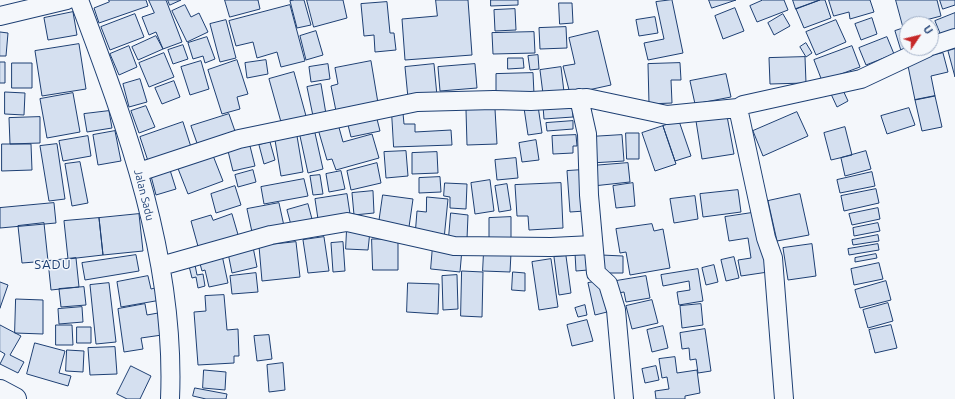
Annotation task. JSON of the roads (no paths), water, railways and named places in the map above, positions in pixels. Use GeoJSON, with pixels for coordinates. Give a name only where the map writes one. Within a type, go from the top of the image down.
{"type":"FeatureCollection","features":[{"type":"Feature","properties":{"kind":"highway"},"geometry":{"type":"LineString","coordinates":[[0,391],[15,399]]}},
{"type":"Feature","properties":{"kind":"street"},"geometry":{"type":"LineString","coordinates":[[0,16],[67,0]]}},
{"type":"Feature","properties":{"kind":"street","name":"Jalan Sadu"},"geometry":{"type":"LineString","coordinates":[[79,0],[106,72],[139,172],[161,266],[169,322],[170,399]]}},
{"type":"Feature","properties":{"kind":"street"},"geometry":{"type":"LineString","coordinates":[[939,43],[955,38]]}},
{"type":"Feature","properties":{"kind":"street"},"geometry":{"type":"LineString","coordinates":[[139,172],[239,139],[390,106],[417,102],[494,100],[531,101],[587,98],[667,115],[738,108],[743,105],[792,93],[861,79],[910,56]]}},
{"type":"Feature","properties":{"kind":"street"},"geometry":{"type":"LineString","coordinates":[[579,98],[587,134],[596,273],[608,284],[616,310],[624,399]]}},
{"type":"Feature","properties":{"kind":"street"},"geometry":{"type":"LineString","coordinates":[[738,108],[766,238],[773,258],[773,275],[784,399]]}},
{"type":"Feature","properties":{"kind":"street"},"geometry":{"type":"LineString","coordinates":[[161,266],[271,235],[347,222],[454,246],[551,247],[593,244]]}},
{"type":"Feature","properties":{"kind":"district","name":"SADU"},"geometry":{"type":"Point","coordinates":[53,265]}}]}
